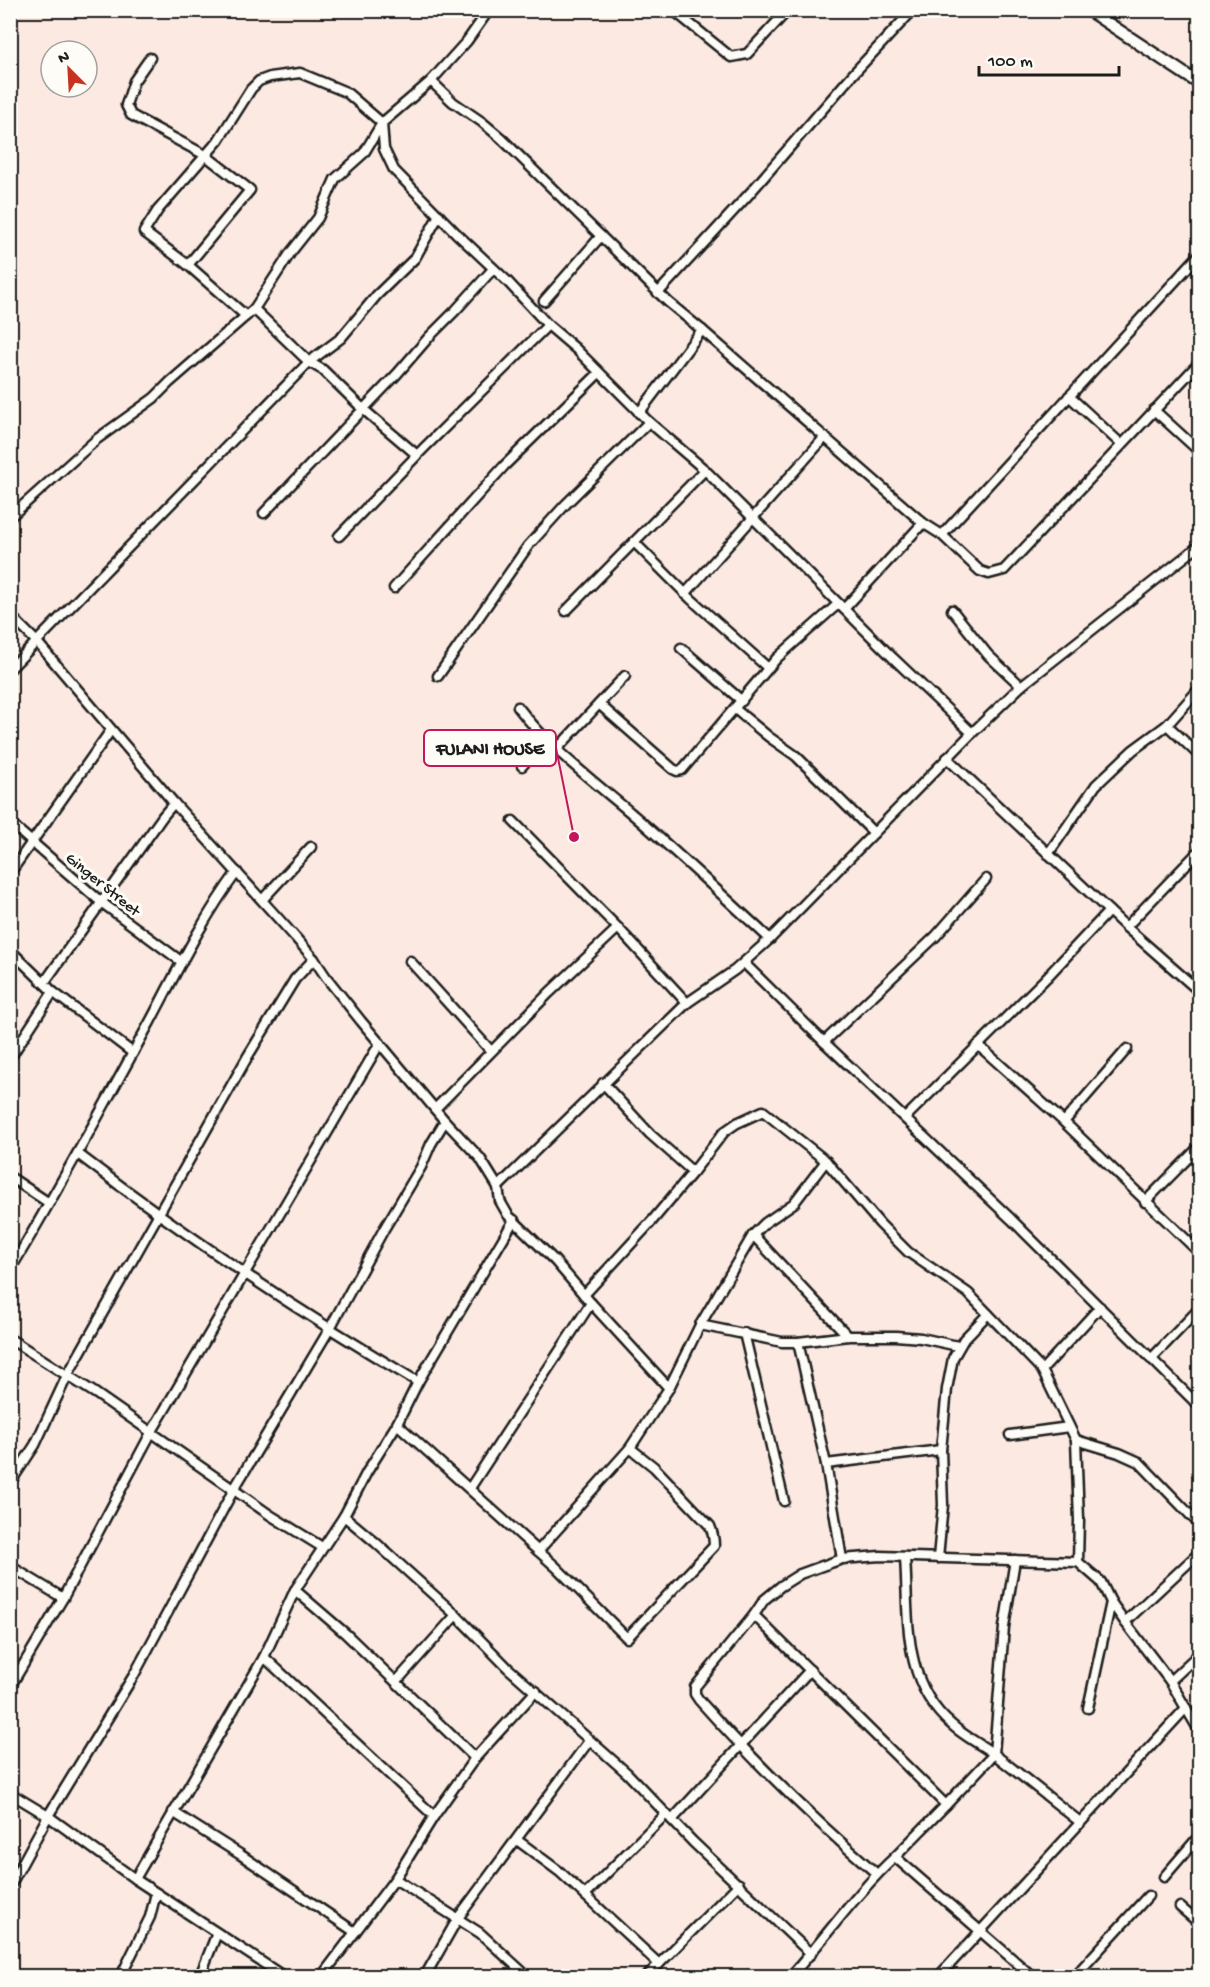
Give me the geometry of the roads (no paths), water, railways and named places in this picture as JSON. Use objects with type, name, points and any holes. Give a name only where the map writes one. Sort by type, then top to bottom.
[{"type":"street","points":[[10,517],[97,440],[154,398],[254,309],[291,252],[318,218],[336,179],[364,153],[382,123],[431,81],[467,41],[489,10]]},
{"type":"street","points":[[673,10],[731,57],[747,54],[789,10]]},
{"type":"street","points":[[658,293],[913,10]]},
{"type":"street","points":[[1088,10],[1200,84]]},
{"type":"street","points":[[150,58],[134,81],[126,105],[131,114],[205,155],[250,190],[188,265]]},
{"type":"street","points":[[246,316],[188,265],[144,232],[158,210],[218,141],[251,89],[259,81],[270,77],[300,73],[346,92],[382,123],[384,149],[394,170],[507,281],[548,325],[576,349],[639,413],[705,470],[841,607],[972,733]]},
{"type":"street","points":[[431,81],[453,102],[501,138],[658,293],[923,523],[942,535],[980,571],[989,574],[1004,570],[1120,444],[1200,362]]},
{"type":"street","points":[[10,669],[309,362],[341,338],[377,295],[415,258],[439,215]]},
{"type":"street","points":[[544,301],[601,236]]},
{"type":"street","points":[[942,535],[1200,254]]},
{"type":"street","points":[[264,513],[397,374],[429,337],[456,312],[493,269]]},
{"type":"street","points":[[254,309],[309,362],[323,370],[363,409],[417,455]]},
{"type":"street","points":[[339,536],[548,325]]},
{"type":"street","points":[[639,413],[702,330]]},
{"type":"street","points":[[394,588],[505,465],[599,373]]},
{"type":"street","points":[[1069,396],[1120,444]]},
{"type":"street","points":[[1154,410],[1200,452]]},
{"type":"street","points":[[438,676],[528,546],[566,504],[649,422]]},
{"type":"street","points":[[685,594],[825,437]]},
{"type":"street","points":[[566,611],[705,470]]},
{"type":"street","points":[[599,704],[673,769],[682,770],[768,668],[841,607],[923,523]]},
{"type":"street","points":[[634,542],[685,594],[768,668]]},
{"type":"street","points":[[498,1187],[687,1003],[744,963],[770,939],[947,758],[1021,687],[1200,545]]},
{"type":"street","points":[[952,610],[988,655],[1021,687]]},
{"type":"street","points":[[10,615],[37,642],[174,803],[263,899],[445,1121],[480,1158],[498,1187],[504,1209],[555,1261],[669,1388]]},
{"type":"street","points":[[681,648],[742,700]]},
{"type":"street","points":[[557,749],[625,676]]},
{"type":"street","points":[[1048,854],[1096,785],[1133,750],[1167,725],[1200,688]]},
{"type":"street","points":[[518,707],[534,727],[581,772],[686,861],[770,939]]},
{"type":"street","points":[[735,709],[796,756],[874,833]]},
{"type":"street","points":[[1167,725],[1200,756]]},
{"type":"street","points":[[10,873],[111,730]]},
{"type":"street","points":[[522,766],[546,739]]},
{"type":"street","points":[[947,758],[1126,927],[1200,992]]},
{"type":"street","points":[[44,983],[174,803]]},
{"type":"street","points":[[513,821],[618,928],[687,1003]]},
{"type":"street","name":"Ginger Street","points":[[10,823],[101,902],[182,962]]},
{"type":"street","points":[[263,899],[311,847]]},
{"type":"street","points":[[1126,927],[1200,850]]},
{"type":"street","points":[[10,1270],[78,1154],[182,962],[237,872]]},
{"type":"street","points":[[824,1042],[936,936],[986,879]]},
{"type":"street","points":[[905,1118],[1046,978],[1109,911]]},
{"type":"street","points":[[435,1108],[618,928]]},
{"type":"street","points":[[10,950],[53,992],[133,1053]]},
{"type":"street","points":[[10,1483],[34,1445],[68,1376],[277,1006],[295,979],[314,959]]},
{"type":"street","points":[[410,961],[491,1051]]},
{"type":"street","points":[[744,963],[1011,1219],[1200,1407]]},
{"type":"street","points":[[10,1058],[53,992]]},
{"type":"street","points":[[10,1687],[63,1598],[151,1432],[380,1043]]},
{"type":"street","points":[[978,1045],[1064,1122],[1200,1253]]},
{"type":"street","points":[[1064,1122],[1127,1049]]},
{"type":"street","points":[[603,1083],[650,1134],[693,1172]]},
{"type":"street","points":[[584,1295],[729,1128],[763,1111],[826,1161],[880,1224],[908,1252],[968,1293],[1042,1370],[1076,1440],[1078,1562]]},
{"type":"street","points":[[10,1886],[48,1816],[134,1675],[234,1489],[329,1330],[445,1121]]},
{"type":"street","points":[[1145,1202],[1200,1146]]},
{"type":"street","points":[[78,1154],[129,1194],[244,1273],[329,1330],[418,1382]]},
{"type":"street","points":[[538,1551],[630,1448],[669,1388],[700,1325],[753,1235],[765,1223],[794,1203],[826,1161]]},
{"type":"street","points":[[10,1177],[50,1203]]},
{"type":"street","points":[[135,1879],[264,1657],[295,1590],[344,1516],[367,1472],[398,1424],[418,1382],[514,1220]]},
{"type":"street","points":[[753,1235],[848,1336]]},
{"type":"street","points":[[470,1488],[591,1303]]},
{"type":"street","points":[[1042,1370],[1101,1307]]},
{"type":"street","points":[[1151,1359],[1200,1308]]},
{"type":"street","points":[[938,1558],[943,1506],[941,1450],[947,1389],[953,1358],[958,1346],[988,1314]]},
{"type":"street","points":[[700,1325],[764,1339],[798,1342],[848,1336],[913,1338],[958,1346]]},
{"type":"street","points":[[744,1333],[784,1501]]},
{"type":"street","points":[[10,1338],[322,1547]]},
{"type":"street","points":[[798,1342],[826,1464],[842,1559]]},
{"type":"street","points":[[398,1424],[538,1551],[627,1638],[714,1546],[714,1534],[710,1526],[654,1467],[630,1448]]},
{"type":"street","points":[[1010,1435],[1069,1427]]},
{"type":"street","points":[[1076,1440],[1119,1453],[1139,1462],[1200,1525]]},
{"type":"street","points":[[826,1464],[941,1450]]},
{"type":"street","points":[[344,1516],[456,1615],[485,1646],[627,1773],[669,1817],[811,1954]]},
{"type":"street","points":[[1125,1622],[1200,1552]]},
{"type":"street","points":[[877,1874],[821,1826],[740,1746],[695,1694],[695,1687],[754,1616],[764,1600],[800,1574],[842,1559],[880,1556],[1078,1562],[1101,1582],[1111,1602],[1170,1681],[1200,1732]]},
{"type":"street","points":[[905,1557],[911,1653],[915,1672],[922,1688],[951,1724],[994,1754],[1080,1822]]},
{"type":"street","points":[[791,1977],[846,1907],[994,1754],[1005,1627],[1015,1560]]},
{"type":"street","points":[[10,1566],[63,1598]]},
{"type":"street","points":[[295,1590],[346,1634],[475,1758]]},
{"type":"street","points":[[1088,1708],[1111,1602]]},
{"type":"street","points":[[396,1682],[456,1615]]},
{"type":"street","points":[[754,1616],[946,1805]]},
{"type":"street","points":[[1170,1681],[1200,1653]]},
{"type":"street","points":[[264,1657],[434,1816]]},
{"type":"street","points":[[585,1895],[669,1817],[740,1746],[810,1670]]},
{"type":"street","points":[[322,1977],[396,1879],[434,1816],[475,1758],[536,1691]]},
{"type":"street","points":[[939,1977],[1186,1708]]},
{"type":"street","points":[[425,1977],[458,1918],[590,1741]]},
{"type":"street","points":[[10,1793],[48,1816],[135,1879],[283,1977]]},
{"type":"street","points":[[173,1812],[355,1932]]},
{"type":"street","points":[[1164,1876],[1200,1835]]},
{"type":"street","points":[[517,1840],[560,1872],[659,1964]]},
{"type":"street","points":[[895,1857],[1032,1977]]},
{"type":"street","points":[[396,1879],[480,1933],[527,1977]]},
{"type":"street","points":[[647,1977],[739,1884]]},
{"type":"street","points":[[121,1977],[150,1917],[156,1893]]},
{"type":"street","points":[[1075,1977],[1148,1896]]},
{"type":"street","points":[[1180,1907],[1200,1924]]},
{"type":"street","points":[[200,1977],[217,1933]]},
{"type":"place","name":"FULANI HOUSE","points":[[574,837]]}]
